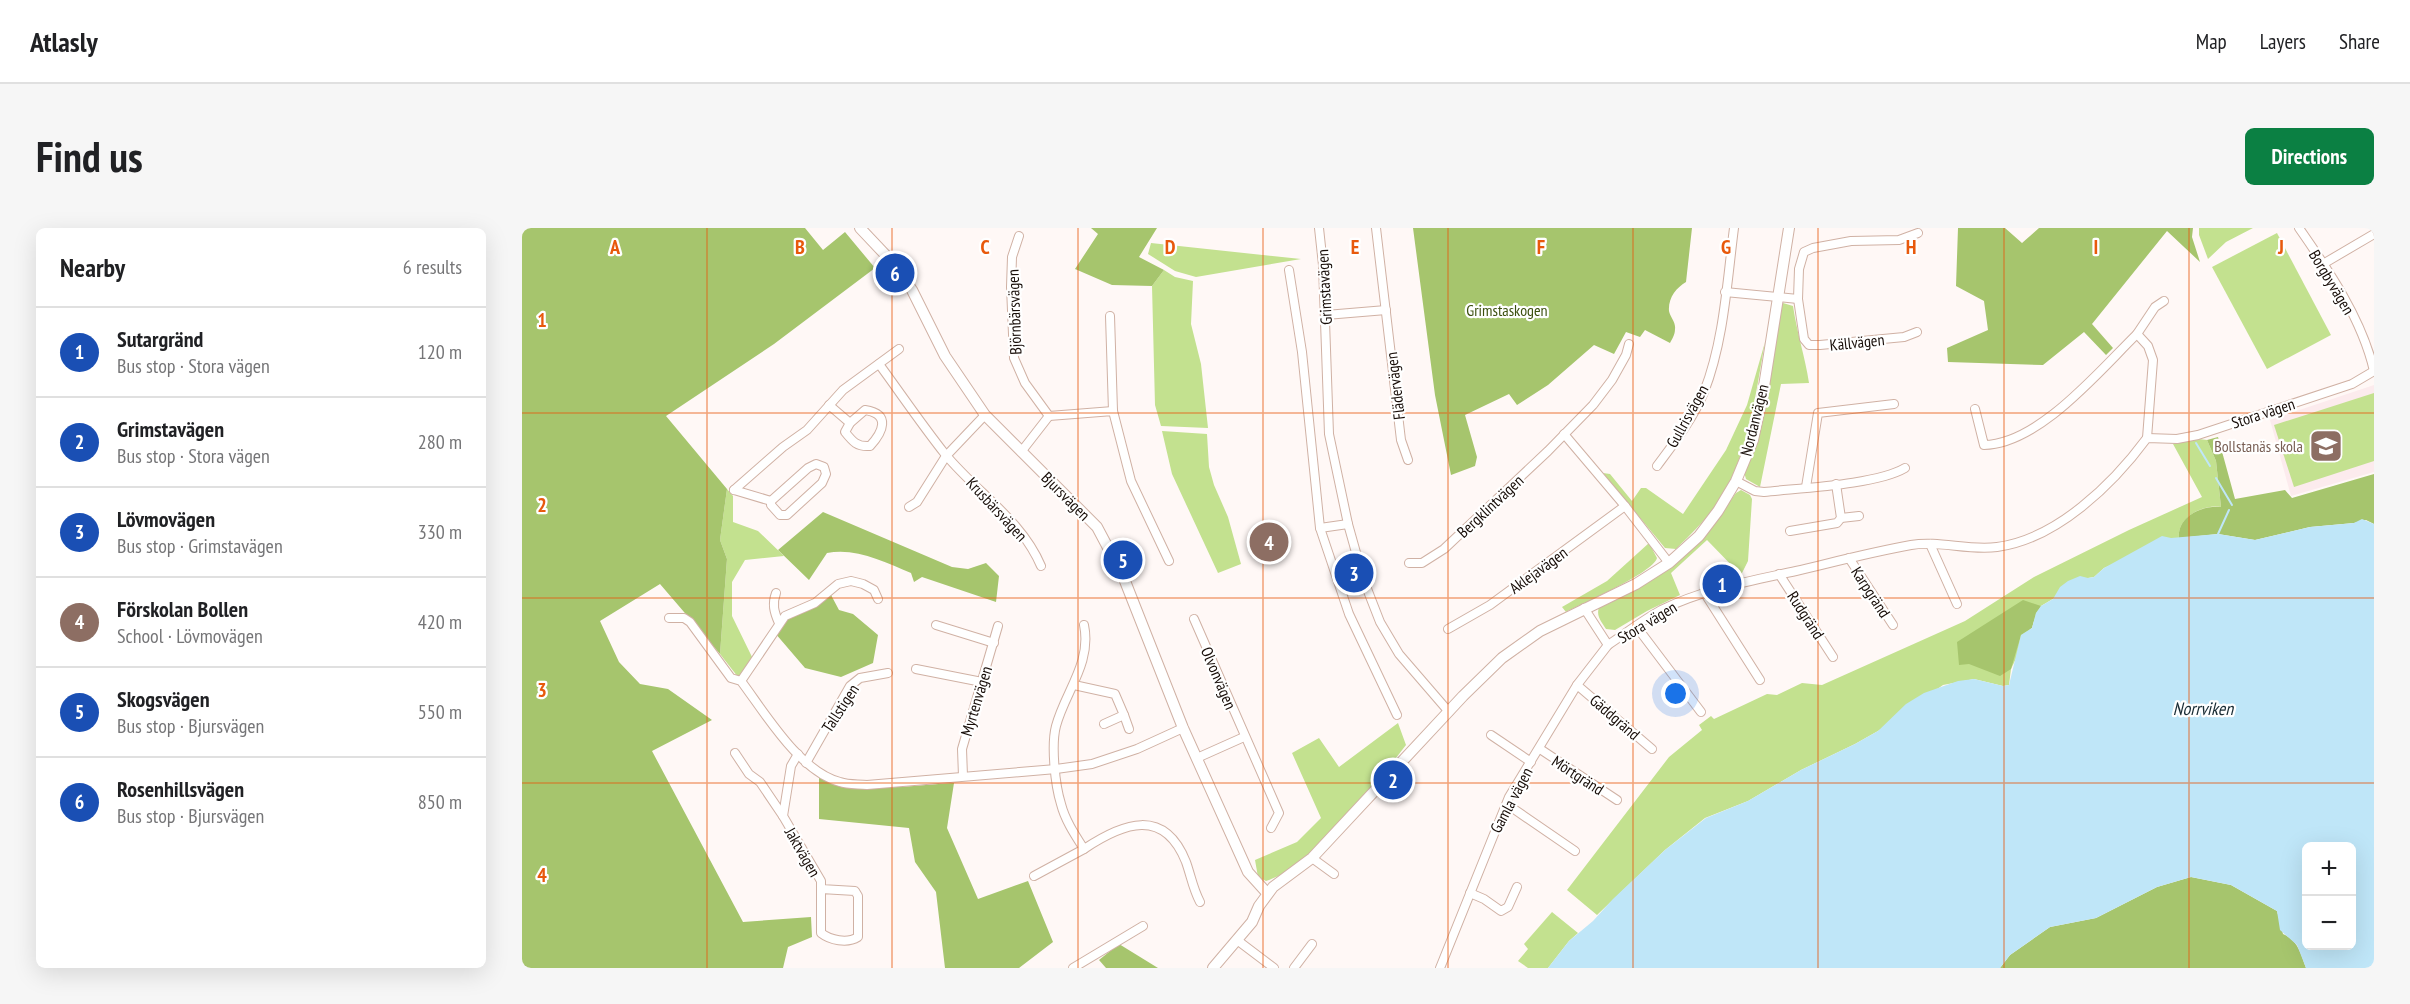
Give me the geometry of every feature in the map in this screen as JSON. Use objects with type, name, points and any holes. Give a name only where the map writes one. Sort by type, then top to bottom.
[{"type":"street","name":"Bjursvägen","points":[[860,228],[907,281],[945,356],[986,415],[1075,503],[1096,527],[1123,576],[1183,728],[1248,872],[1268,893]]},
{"type":"street","name":"Grimstavägen","points":[[1319,228],[1322,241],[1326,315],[1329,434],[1348,524],[1364,581],[1380,622],[1398,654],[1449,712]]},
{"type":"street","name":"Flädervägen","points":[[1376,228],[1401,440],[1408,460]]},
{"type":"street","name":"Gullrisvägen","points":[[1656,466],[1681,433],[1703,394],[1716,356],[1734,228]]},
{"type":"street","name":"Nordanvägen","points":[[1584,608],[1636,584],[1669,563],[1699,536],[1718,512],[1736,481],[1753,440],[1760,409],[1789,228]]},
{"type":"street","name":"Borgbyvägen","points":[[2299,228],[2323,264],[2366,342],[2374,371]]},
{"type":"street","name":"Källvägen","points":[[1917,332],[1904,337],[1809,345],[1804,339],[1798,299],[1799,269],[1804,252],[1813,248],[1851,241],[1899,240],[1918,233]]},
{"type":"street","points":[[2323,264],[2374,234]]},
{"type":"street","name":"Björnbärsvägen","points":[[1019,236],[1012,257],[1014,358],[1025,383],[1049,416]]},
{"type":"street","points":[[1289,270],[1302,352],[1320,528],[1349,614],[1397,715]]},
{"type":"street","points":[[1725,292],[1798,299]]},
{"type":"street","points":[[1976,409],[1984,446],[1998,445],[2018,437],[2045,421],[2137,334],[2155,308],[2164,301]]},
{"type":"street","points":[[1326,315],[1386,310]]},
{"type":"street","points":[[1110,316],[1113,411],[1131,481],[1169,561]]},
{"type":"street","points":[[2137,334],[2148,346],[2153,360],[2147,438]]},
{"type":"street","name":"Bergklintvägen","points":[[1409,563],[1422,563],[1444,549],[1564,434],[1593,405],[1612,380],[1626,355],[1629,344]]},
{"type":"street","points":[[771,501],[734,490],[783,447],[807,430],[843,390],[899,350]]},
{"type":"street","name":"Krusbärsvägen","points":[[879,364],[946,456],[1012,520],[1034,550],[1041,566]]},
{"type":"street","name":"Stora vägen","points":[[1584,608],[1608,645],[1660,611],[1704,592],[1914,545],[1998,547],[2044,532],[2072,513],[2125,468],[2147,438],[2177,439],[2198,435],[2352,384],[2374,371]]},
{"type":"street","points":[[1806,487],[1818,413],[1894,404]]},
{"type":"street","points":[[829,405],[850,423]]},
{"type":"street","points":[[865,410],[873,411],[883,425],[880,435],[870,446],[861,447],[854,444],[845,432],[850,423],[865,410]]},
{"type":"street","points":[[1021,452],[1049,416],[1113,411]]},
{"type":"street","points":[[909,507],[917,502],[946,456],[986,415]]},
{"type":"street","points":[[1564,434],[1625,506],[1669,563]]},
{"type":"street","points":[[816,464],[824,467],[826,474],[822,483],[788,515],[780,515],[771,505],[771,501],[808,468],[816,464]]},
{"type":"street","points":[[1736,481],[1764,492],[1836,484],[1895,474],[1905,468]]},
{"type":"street","points":[[1836,484],[1841,518]]},
{"type":"street","name":"Aklejavägen","points":[[1448,628],[1490,605],[1625,506]]},
{"type":"street","points":[[1790,531],[1837,523],[1841,518],[1859,516]]},
{"type":"street","points":[[1320,528],[1348,524]]},
{"type":"street","points":[[1930,544],[1957,604]]},
{"type":"street","name":"Karpgränd","points":[[1849,558],[1893,626]]},
{"type":"street","name":"Rudgränd","points":[[1779,574],[1833,657]]},
{"type":"street","points":[[741,681],[785,616],[815,603],[838,584],[851,581],[863,584],[874,590],[878,599]]},
{"type":"street","points":[[1704,592],[1760,680]]},
{"type":"street","points":[[776,593],[773,600],[774,611],[779,622]]},
{"type":"street","points":[[1213,968],[1252,922],[1268,893],[1312,858],[1482,677],[1511,651],[1540,631],[1584,608]]},
{"type":"street","points":[[669,618],[684,618],[690,622],[731,678],[741,681],[806,763],[823,776],[840,783],[867,785],[1092,764],[1137,749],[1183,728]]},
{"type":"street","name":"Olvonvägen","points":[[1194,619],[1279,813],[1270,828]]},
{"type":"street","points":[[936,625],[994,643]]},
{"type":"street","name":"Myrtenvägen","points":[[963,776],[962,750],[998,626]]},
{"type":"street","points":[[1084,626],[1087,639],[1074,685],[1056,726],[1054,744],[1061,804],[1073,832],[1084,849]]},
{"type":"street","points":[[1636,626],[1701,712]]},
{"type":"street","name":"Gamla vägen","points":[[1440,968],[1490,841],[1508,805],[1509,797],[1577,685],[1608,645]]},
{"type":"street","points":[[916,669],[982,682]]},
{"type":"street","name":"Tallstigen","points":[[806,763],[850,686],[860,678],[888,673]]},
{"type":"street","points":[[1074,685],[1115,694],[1130,729]]},
{"type":"street","name":"Gäddgränd","points":[[1577,685],[1652,749]]},
{"type":"street","points":[[1104,724],[1124,715]]},
{"type":"street","points":[[1491,735],[1531,762]]},
{"type":"street","points":[[1197,758],[1244,737]]},
{"type":"street","name":"Mörtgränd","points":[[1540,749],[1617,800]]},
{"type":"street","name":"Jaktvägen","points":[[735,753],[749,774],[760,782],[783,816],[821,882],[821,889],[821,933],[830,940],[853,940],[858,936],[858,896],[855,891],[821,889]]},
{"type":"street","name":"Jaktvägen","points":[[783,816],[791,766],[798,754]]},
{"type":"street","points":[[1508,805],[1575,851]]},
{"type":"street","points":[[1034,876],[1084,849],[1109,832],[1133,825],[1154,826],[1169,834],[1186,861],[1194,891],[1200,902]]},
{"type":"street","points":[[1312,858],[1334,874]]},
{"type":"street","points":[[1470,893],[1484,899],[1501,911],[1508,907],[1517,887]]},
{"type":"street","points":[[1073,968],[1143,926]]},
{"type":"street","points":[[1237,940],[1274,968]]},
{"type":"street","points":[[1294,968],[1312,944]]},
{"type":"shaded area","name":"Bollstanäs skola","points":[[2374,385],[2374,472],[2291,496],[2270,420]]},
{"type":"green space","points":[[522,228],[805,228],[823,250],[845,232],[875,268],[774,344],[666,416],[727,489],[720,540],[727,559],[720,654],[660,584],[600,621],[619,662],[640,684],[668,689],[712,720],[652,751],[743,922],[811,917],[812,937],[788,947],[783,968],[522,968]]},
{"type":"green space","points":[[1091,228],[1157,228],[1139,257],[1164,270],[1152,286],[1112,285],[1075,269],[1098,234]]},
{"type":"green space","name":"Grimstaskogen","points":[[1413,228],[1692,228],[1686,282],[1673,294],[1669,306],[1675,326],[1673,337],[1670,343],[1645,330],[1640,337],[1626,332],[1614,354],[1594,345],[1548,385],[1517,405],[1509,394],[1465,415],[1477,457],[1475,466],[1451,475],[1435,395]]},
{"type":"green space","points":[[1958,228],[2005,228],[2022,243],[2039,228],[2193,228],[2192,237],[2200,262],[2167,231],[2092,324],[2113,348],[2106,355],[2084,332],[2043,365],[1948,362],[1947,348],[1988,330],[1984,301],[1956,286]]},
{"type":"green space","points":[[2199,228],[2253,228],[2226,242],[2208,259],[2199,235]]},
{"type":"green space","points":[[2277,233],[2331,335],[2267,369],[2212,267]]},
{"type":"green space","points":[[1151,243],[1301,259],[1196,277],[1175,271],[1148,254]]},
{"type":"green space","points":[[1164,270],[1175,277],[1193,281],[1191,324],[1201,364],[1208,428],[1161,426],[1155,405],[1152,286]]},
{"type":"green space","points":[[1783,303],[1793,306],[1809,383],[1781,384],[1760,487],[1746,479],[1744,472],[1780,305]]},
{"type":"green space","points":[[1765,342],[1750,424],[1729,483],[1714,508],[1693,532],[1676,549],[1665,548],[1603,473],[1610,474],[1632,501],[1641,488],[1646,488],[1683,514],[1726,450],[1747,405]]},
{"type":"green space","name":"Bollstanäs skola","points":[[2374,393],[2374,461],[2294,487],[2274,425]]},
{"type":"green space","points":[[1162,431],[1207,434],[1209,467],[1228,517],[1241,564],[1218,573],[1172,474]]},
{"type":"green space","points":[[2218,437],[2235,499],[2285,490],[2292,498],[2374,474],[2374,524],[2366,520],[2310,527],[2255,540],[2218,534],[2179,538],[2182,524],[2192,514],[2207,508],[2221,507],[2216,461],[2207,440]]},
{"type":"green space","points":[[2199,439],[2207,440],[2216,461],[2221,507],[2199,510],[2182,524],[2179,538],[2171,538],[2104,568],[2094,577],[2088,578],[2041,606],[2011,669],[2009,685],[2003,686],[1974,679],[1943,685],[1878,731],[1855,744],[1801,770],[1748,801],[1705,818],[1665,850],[1597,915],[1567,890],[1669,757],[1702,730],[1699,725],[1711,716],[1714,719],[1767,694],[1777,695],[1802,683],[1822,685],[1965,621],[2034,577],[2202,497],[2173,444]]},
{"type":"green space","points":[[727,489],[733,496],[733,522],[758,531],[784,556],[745,560],[732,582],[732,616],[753,659],[738,677],[720,654],[727,559],[720,540]]},
{"type":"green space","points":[[1741,490],[1750,495],[1752,499],[1748,561],[1741,575],[1707,540],[1671,573],[1680,595],[1615,630],[1606,629],[1599,616],[1599,607],[1649,582],[1675,564]]},
{"type":"green space","points":[[823,512],[952,567],[968,569],[986,563],[999,576],[996,602],[922,577],[914,582],[911,573],[870,557],[848,552],[827,553],[809,580],[778,550]]},
{"type":"green space","points":[[1649,543],[1657,558],[1643,572],[1566,612],[1562,607],[1607,581]]},
{"type":"green space","points":[[831,595],[839,610],[853,614],[878,635],[873,663],[841,677],[805,668],[775,633],[789,617]]},
{"type":"green space","points":[[2023,600],[2041,606],[2036,613],[2032,628],[2021,635],[2011,669],[2000,676],[1969,664],[1959,665],[1957,642]]},
{"type":"green space","points":[[1398,723],[1406,745],[1343,823],[1325,842],[1286,872],[1266,881],[1258,877],[1255,860],[1297,842],[1321,818],[1292,753],[1319,738],[1339,767]]},
{"type":"green space","points":[[819,777],[851,786],[885,788],[954,783],[947,828],[978,899],[1028,881],[1053,942],[1019,968],[945,968],[936,892],[915,862],[909,828],[819,819]]},
{"type":"green space","points":[[2191,877],[2231,885],[2277,911],[2283,934],[2296,944],[2306,968],[2000,968],[2010,955],[2050,927],[2096,918],[2157,887]]},
{"type":"green space","points":[[1552,912],[1578,933],[1548,968],[1528,968],[1518,961],[1528,949],[1524,944]]},
{"type":"green space","points":[[1119,944],[1158,968],[1106,968],[1099,960]]},
{"type":"water","name":"Norrviken","points":[[2362,519],[2374,524],[2374,968],[2306,968],[2297,945],[2280,930],[2277,911],[2231,885],[2191,877],[2157,887],[2096,918],[2050,927],[2010,955],[2000,968],[1548,968],[1569,941],[1593,921],[1613,899],[1665,850],[1706,818],[1748,801],[1801,770],[1878,731],[1906,704],[1924,693],[1958,681],[1974,679],[2003,686],[2009,685],[2021,635],[2032,628],[2036,613],[2041,606],[2053,599],[2060,587],[2068,581],[2080,576],[2094,577],[2104,568],[2162,536],[2171,538],[2218,534],[2255,540],[2310,527],[2354,523]]},
{"type":"waterway","points":[[2196,443],[2210,466]]},
{"type":"waterway","points":[[2216,478],[2232,505]]},
{"type":"waterway","points":[[2218,534],[2229,510]]},
{"type":"place","name":"Rosenhillsvägen","points":[[895,273]]},
{"type":"place","name":"Bollstanäs skola","points":[[2326,446]]},
{"type":"place","name":"Förskolan Bollen","points":[[1269,542]]},
{"type":"place","name":"Skogsvägen","points":[[1123,560]]},
{"type":"place","name":"Lövmovägen","points":[[1354,573]]},
{"type":"place","name":"Sutargränd","points":[[1722,584]]},
{"type":"place","name":"Grimstavägen","points":[[1393,780]]}]
